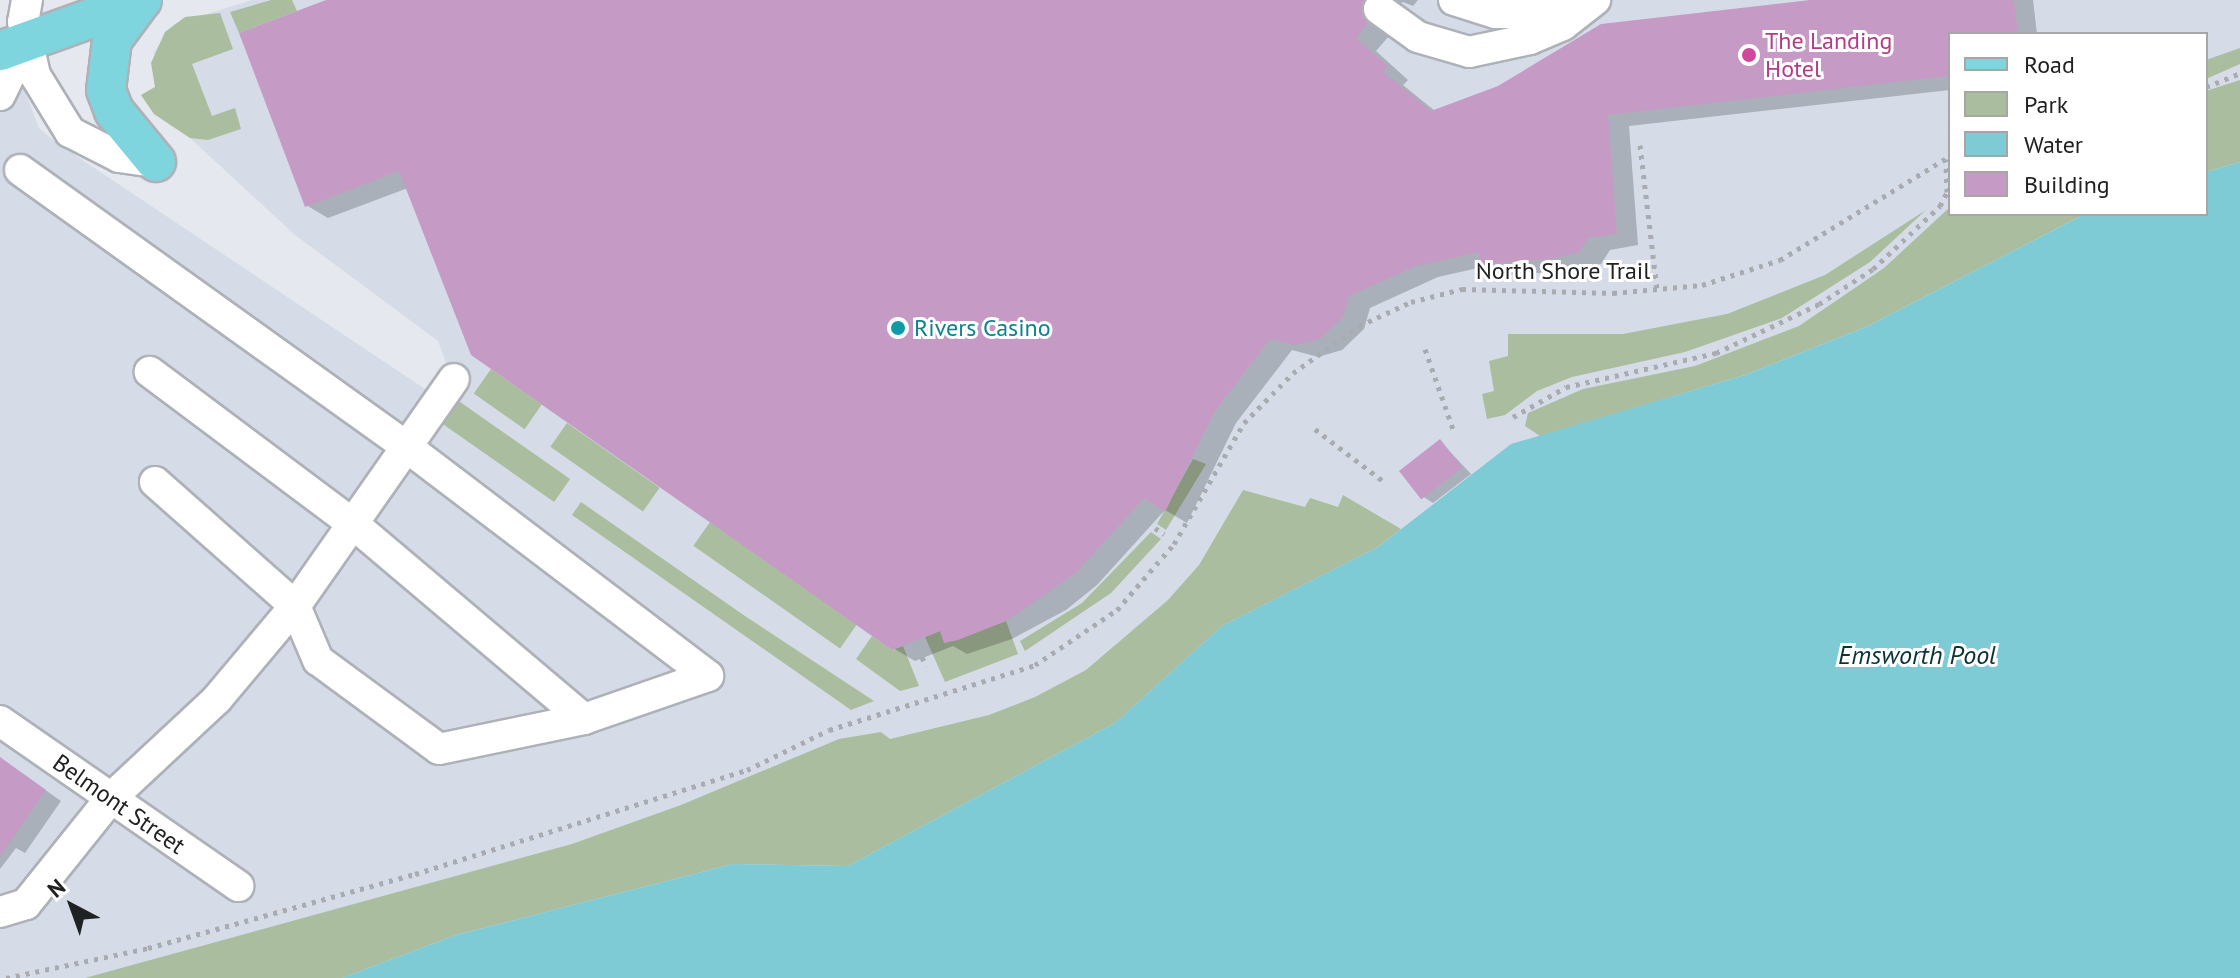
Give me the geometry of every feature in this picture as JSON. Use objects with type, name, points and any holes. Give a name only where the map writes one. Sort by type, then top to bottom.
[{"type":"main road","points":[[14,45],[142,0]]},
{"type":"main road","points":[[142,0],[112,40],[106,90],[114,111],[156,162]]},
{"type":"street","points":[[0,95],[27,0]]},
{"type":"street","points":[[1454,0],[1495,13],[1527,13],[1559,0]]},
{"type":"street","points":[[1379,9],[1418,37],[1469,52],[1530,39],[1563,25],[1595,0]]},
{"type":"street","points":[[14,45],[70,132],[119,157],[156,162]]},
{"type":"street","points":[[20,170],[408,448],[708,676],[584,719],[439,749],[318,660],[295,606],[155,482]]},
{"type":"street","points":[[150,372],[353,524],[584,719]]},
{"type":"street","points":[[0,912],[26,904],[111,798],[217,699],[295,606],[454,379]]},
{"type":"street","name":"Belmont Street","points":[[0,721],[238,886]]},
{"type":"path","points":[[2208,86],[2240,73]]},
{"type":"path","points":[[1640,145],[1657,290]]},
{"type":"path","points":[[1513,417],[1566,387],[1716,353],[1819,304],[1873,269],[1940,206],[1947,192],[1948,157]]},
{"type":"path","name":"North Shore Trail","points":[[6,978],[148,948],[415,874],[747,770],[829,730],[1035,665],[1117,610],[1174,544],[1244,423],[1293,373],[1359,326],[1411,302],[1462,289],[1657,290],[1702,285],[1780,260],[1948,157]]},
{"type":"path","points":[[1425,349],[1453,429]]},
{"type":"path","points":[[1315,429],[1383,481]]},
{"type":"path","points":[[1155,528],[1164,534]]},
{"type":"path","points":[[922,657],[926,666]]},
{"type":"shaded area","points":[[252,0],[2240,0],[2240,162],[2208,171],[2208,32],[1948,32],[1948,216],[2080,216],[1651,404],[1511,444],[1378,547],[1115,723],[848,866],[733,864],[456,935],[342,978],[0,978],[0,51],[20,78],[39,128],[54,141],[434,395],[462,406],[438,341],[295,235],[190,138],[154,114],[141,95],[155,87],[154,52],[174,24]]},
{"type":"green space","points":[[271,0],[292,0],[297,11],[239,33],[230,12]]},
{"type":"green space","points":[[220,13],[233,49],[192,64],[212,116],[235,108],[241,129],[208,140],[190,138],[154,114],[141,95],[155,87],[151,63],[165,32],[185,17]]},
{"type":"green space","points":[[2240,48],[2240,64],[2208,78],[2208,59]]},
{"type":"green space","points":[[2240,80],[2240,162],[2208,171],[2208,90]]},
{"type":"green space","points":[[1948,209],[1948,216],[2081,216],[1868,326],[1745,375],[1540,436],[1525,426],[1528,413],[1583,389],[1695,366],[1799,326],[1884,268]]},
{"type":"green space","points":[[1926,210],[1870,262],[1782,318],[1685,352],[1572,377],[1537,391],[1505,415],[1487,419],[1482,394],[1494,391],[1489,361],[1508,356],[1508,334],[1623,334],[1727,314],[1825,275]]},
{"type":"green space","points":[[491,369],[542,405],[525,429],[474,394]]},
{"type":"green space","points":[[453,397],[570,479],[554,502],[437,420]]},
{"type":"green space","points":[[567,423],[660,488],[643,512],[550,447]]},
{"type":"green space","points":[[1193,459],[1206,464],[1166,530],[1157,524]]},
{"type":"green space","points":[[1243,490],[1305,507],[1310,498],[1338,507],[1343,495],[1401,529],[1378,547],[1222,626],[1115,723],[848,866],[733,864],[456,935],[342,978],[85,978],[572,844],[681,805],[839,739],[881,732],[890,739],[989,715],[1035,697],[1086,670],[1168,600],[1199,565]]},
{"type":"green space","points":[[581,502],[874,701],[851,710],[572,515]]},
{"type":"green space","points":[[710,522],[857,625],[840,648],[693,546]]},
{"type":"green space","points":[[1151,532],[1161,539],[1111,593],[1025,651],[1020,641],[1082,603]]},
{"type":"green space","points":[[1006,621],[1018,654],[945,682],[925,637],[945,629],[945,643]]},
{"type":"green space","points":[[872,636],[892,650],[903,646],[919,686],[900,691],[856,659]]},
{"type":"water","name":"Emsworth Pool","points":[[2240,162],[2240,978],[342,978],[456,935],[733,864],[848,866],[1115,723],[1222,626],[1378,547],[1511,444],[1745,375],[1868,326],[2081,216],[2208,216],[2208,171]]},
{"type":"building","name":"Rivers Casino","points":[[326,0],[1364,0],[1362,16],[1368,23],[1356,38],[1388,66],[1383,72],[1431,111],[1498,86],[1601,24],[1810,0],[2014,0],[2018,32],[1948,32],[1948,76],[1608,115],[1617,234],[1588,238],[1579,252],[1550,259],[1480,265],[1480,252],[1416,266],[1349,296],[1343,317],[1320,339],[1295,345],[1270,339],[1215,411],[1165,512],[1144,498],[1076,573],[1006,621],[944,643],[940,631],[892,650],[471,355],[399,171],[305,207],[239,33]]},
{"type":"building","points":[[1440,439],[1462,467],[1421,499],[1399,471]]},
{"type":"building","points":[[0,757],[46,790],[0,856]]},
{"type":"place","name":"The Landing Hotel","points":[[1749,55]]},
{"type":"place","name":"Rivers Casino","points":[[898,328]]}]
